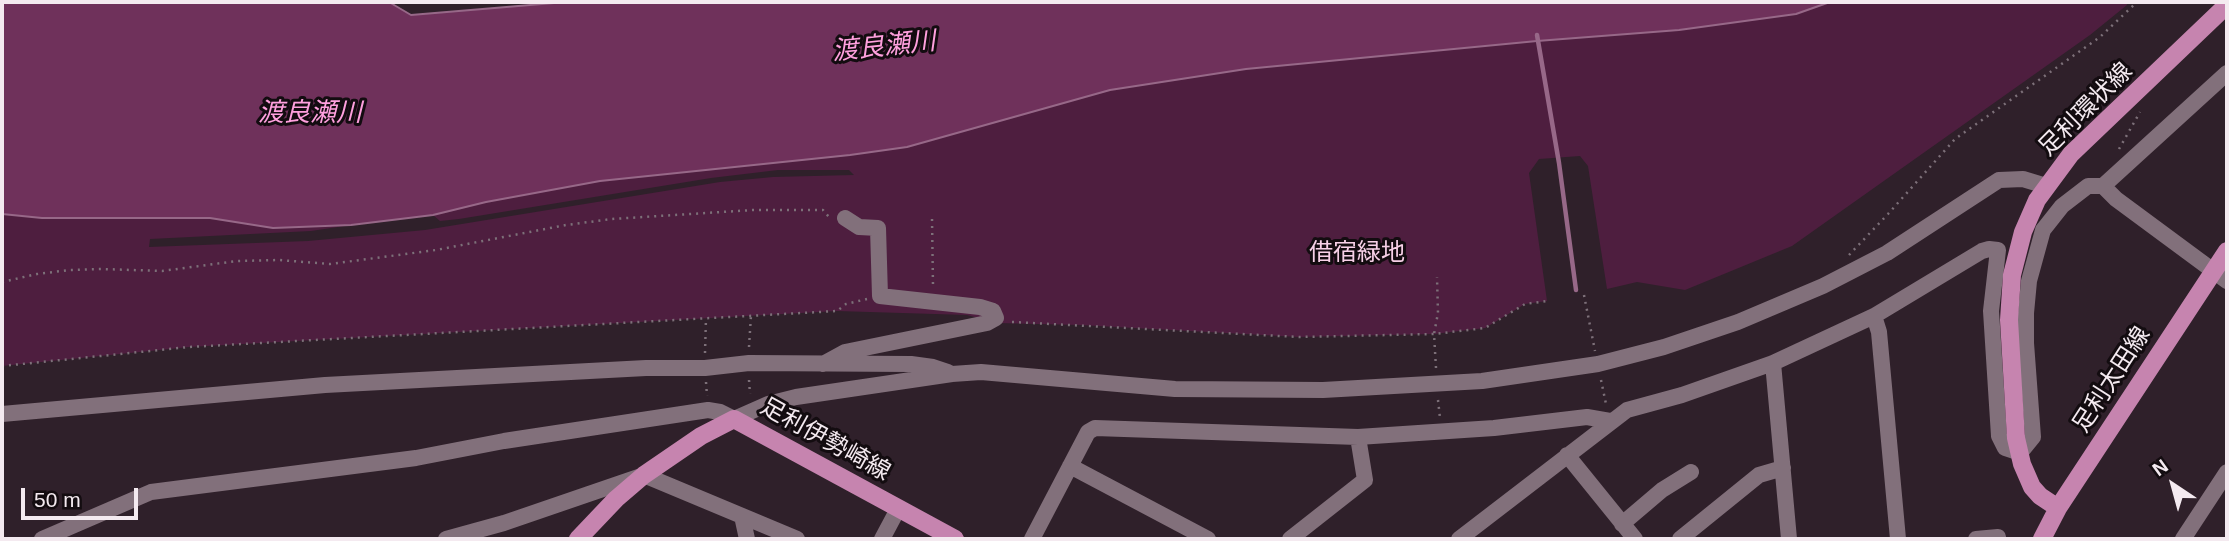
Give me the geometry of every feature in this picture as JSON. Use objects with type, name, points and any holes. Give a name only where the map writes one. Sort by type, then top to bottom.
[{"type":"main road","name":"足利環状線","points":[[2058,508],[2040,496],[2026,476],[2016,438],[2010,354],[2011,285],[2023,232],[2046,186],[2089,135],[2157,74],[2227,5]]},
{"type":"main road","name":"足利太田線","points":[[2042,539],[2058,508],[2220,276],[2227,251]]},
{"type":"main road","name":"足利伊勢崎線","points":[[578,539],[616,499],[644,475],[701,436],[734,419],[955,539]]},
{"type":"street","points":[[2103,186],[2227,74]]},
{"type":"street","points":[[42,539],[151,492],[416,458],[503,441],[708,410],[734,419],[768,404],[796,397],[953,374],[981,372],[1175,388],[1323,390],[1482,381],[1588,366],[1636,355],[1712,331],[1812,291],[1887,253],[1999,180],[2023,179],[2046,186]]},
{"type":"street","points":[[1032,539],[1088,432],[1095,428],[1359,437],[1494,428],[1608,414],[1682,395],[1773,363],[1874,316],[1982,251],[1998,250],[1991,311],[1999,436],[2005,448],[2020,453],[2033,437],[2026,344],[2029,281],[2043,230],[2054,213],[2079,192],[2095,185],[2103,186],[2116,199],[2220,276]]},
{"type":"street","points":[[821,365],[845,352],[987,323],[996,318],[993,311],[980,307],[880,296],[878,228],[859,227],[845,218]]},
{"type":"street","points":[[1874,316],[1879,332],[1898,539]]},
{"type":"street","points":[[2,414],[435,378],[646,368],[705,368],[748,363],[911,364],[933,367],[953,374]]},
{"type":"street","points":[[1773,363],[1789,539]]},
{"type":"street","points":[[1463,538],[1567,454],[1608,414]]},
{"type":"street","points":[[1290,539],[1365,480],[1359,437]]},
{"type":"street","points":[[1567,454],[1635,539]]},
{"type":"street","points":[[1070,466],[1208,539]]},
{"type":"street","points":[[1680,539],[1759,475],[1783,468]]},
{"type":"street","points":[[1622,524],[1662,490],[1691,472]]},
{"type":"street","points":[[2183,539],[2227,472]]},
{"type":"street","points":[[446,539],[504,523],[644,475],[797,539]]},
{"type":"street","points":[[882,539],[898,509]]},
{"type":"street","points":[[742,516],[747,539]]},
{"type":"street","points":[[1976,539],[1998,537]]},
{"type":"path","points":[[1843,260],[1955,139],[2100,37],[2137,2]]},
{"type":"path","points":[[2115,155],[2143,107]]},
{"type":"path","points":[[2,282],[70,270],[162,271],[237,261],[340,263],[423,252],[612,219],[753,210],[823,210],[830,219],[845,218]]},
{"type":"path","points":[[932,219],[933,301]]},
{"type":"path","points":[[1437,277],[1438,313],[1434,334],[1437,375]]},
{"type":"path","points":[[1584,295],[1596,356]]},
{"type":"path","points":[[2,366],[189,347],[837,311],[846,304],[880,296]]},
{"type":"path","points":[[996,318],[1011,322],[1299,337],[1434,334],[1485,328],[1525,303],[1547,301]]},
{"type":"path","points":[[749,357],[751,315]]},
{"type":"path","points":[[705,360],[706,318]]},
{"type":"path","points":[[748,370],[751,397]]},
{"type":"path","points":[[1600,375],[1608,414]]},
{"type":"path","points":[[1438,393],[1440,425]]},
{"type":"green space","name":"借宿緑地","points":[[1830,2],[2126,2],[2127,5],[2090,35],[1792,246],[1685,290],[1637,282],[1607,289],[1588,166],[1580,156],[1539,159],[1529,173],[1547,301],[1525,304],[1485,328],[1434,334],[1299,337],[997,323],[967,315],[837,311],[189,347],[2,366],[2,214],[42,218],[210,218],[273,228],[351,225],[311,231],[150,239],[149,247],[308,241],[425,230],[720,182],[773,177],[854,175],[849,170],[778,170],[711,178],[459,219],[440,221],[433,215],[486,202],[600,181],[907,147],[1110,90],[1246,69],[1679,30],[1796,14]]},
{"type":"water","name":"渡良瀬川","points":[[2,2],[389,2],[411,15],[566,2],[1830,2],[1796,14],[1679,30],[1246,69],[1110,90],[907,147],[600,181],[486,202],[433,215],[351,225],[273,228],[210,218],[42,218],[2,214]]},
{"type":"waterway","points":[[1537,35],[1559,163],[1576,290]]}]
